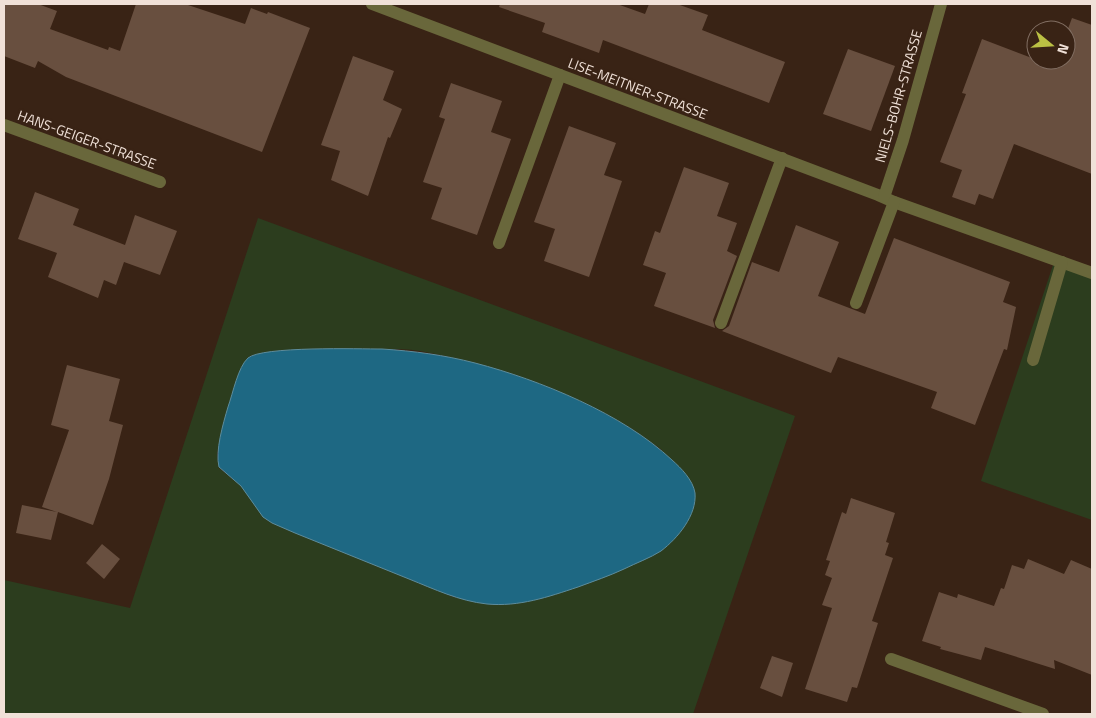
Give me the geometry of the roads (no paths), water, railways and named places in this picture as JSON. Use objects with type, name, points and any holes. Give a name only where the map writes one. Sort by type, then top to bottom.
[{"type":"street","name":"LISE-MEITNER-STRASSE","points":[[372,4],[889,199],[1092,273]]},
{"type":"street","name":"NIELS-BOHR-STRASSE","points":[[889,199],[903,140],[941,4]]},
{"type":"street","points":[[499,243],[560,75]]},
{"type":"street","name":"HANS-GEIGER-STRASSE","points":[[4,125],[160,182]]},
{"type":"street","points":[[722,323],[782,158]]},
{"type":"street","points":[[856,303],[889,199]]},
{"type":"street","points":[[1033,360],[1062,262]]},
{"type":"street","points":[[891,659],[1042,714]]},
{"type":"water","points":[[382,349],[440,356],[500,370],[553,389],[605,414],[652,443],[686,475],[692,483],[695,493],[695,501],[690,518],[674,540],[661,551],[624,569],[544,598],[522,603],[499,605],[467,600],[447,594],[295,533],[263,517],[241,486],[219,467],[218,461],[224,421],[244,362],[257,354],[291,350]]}]
